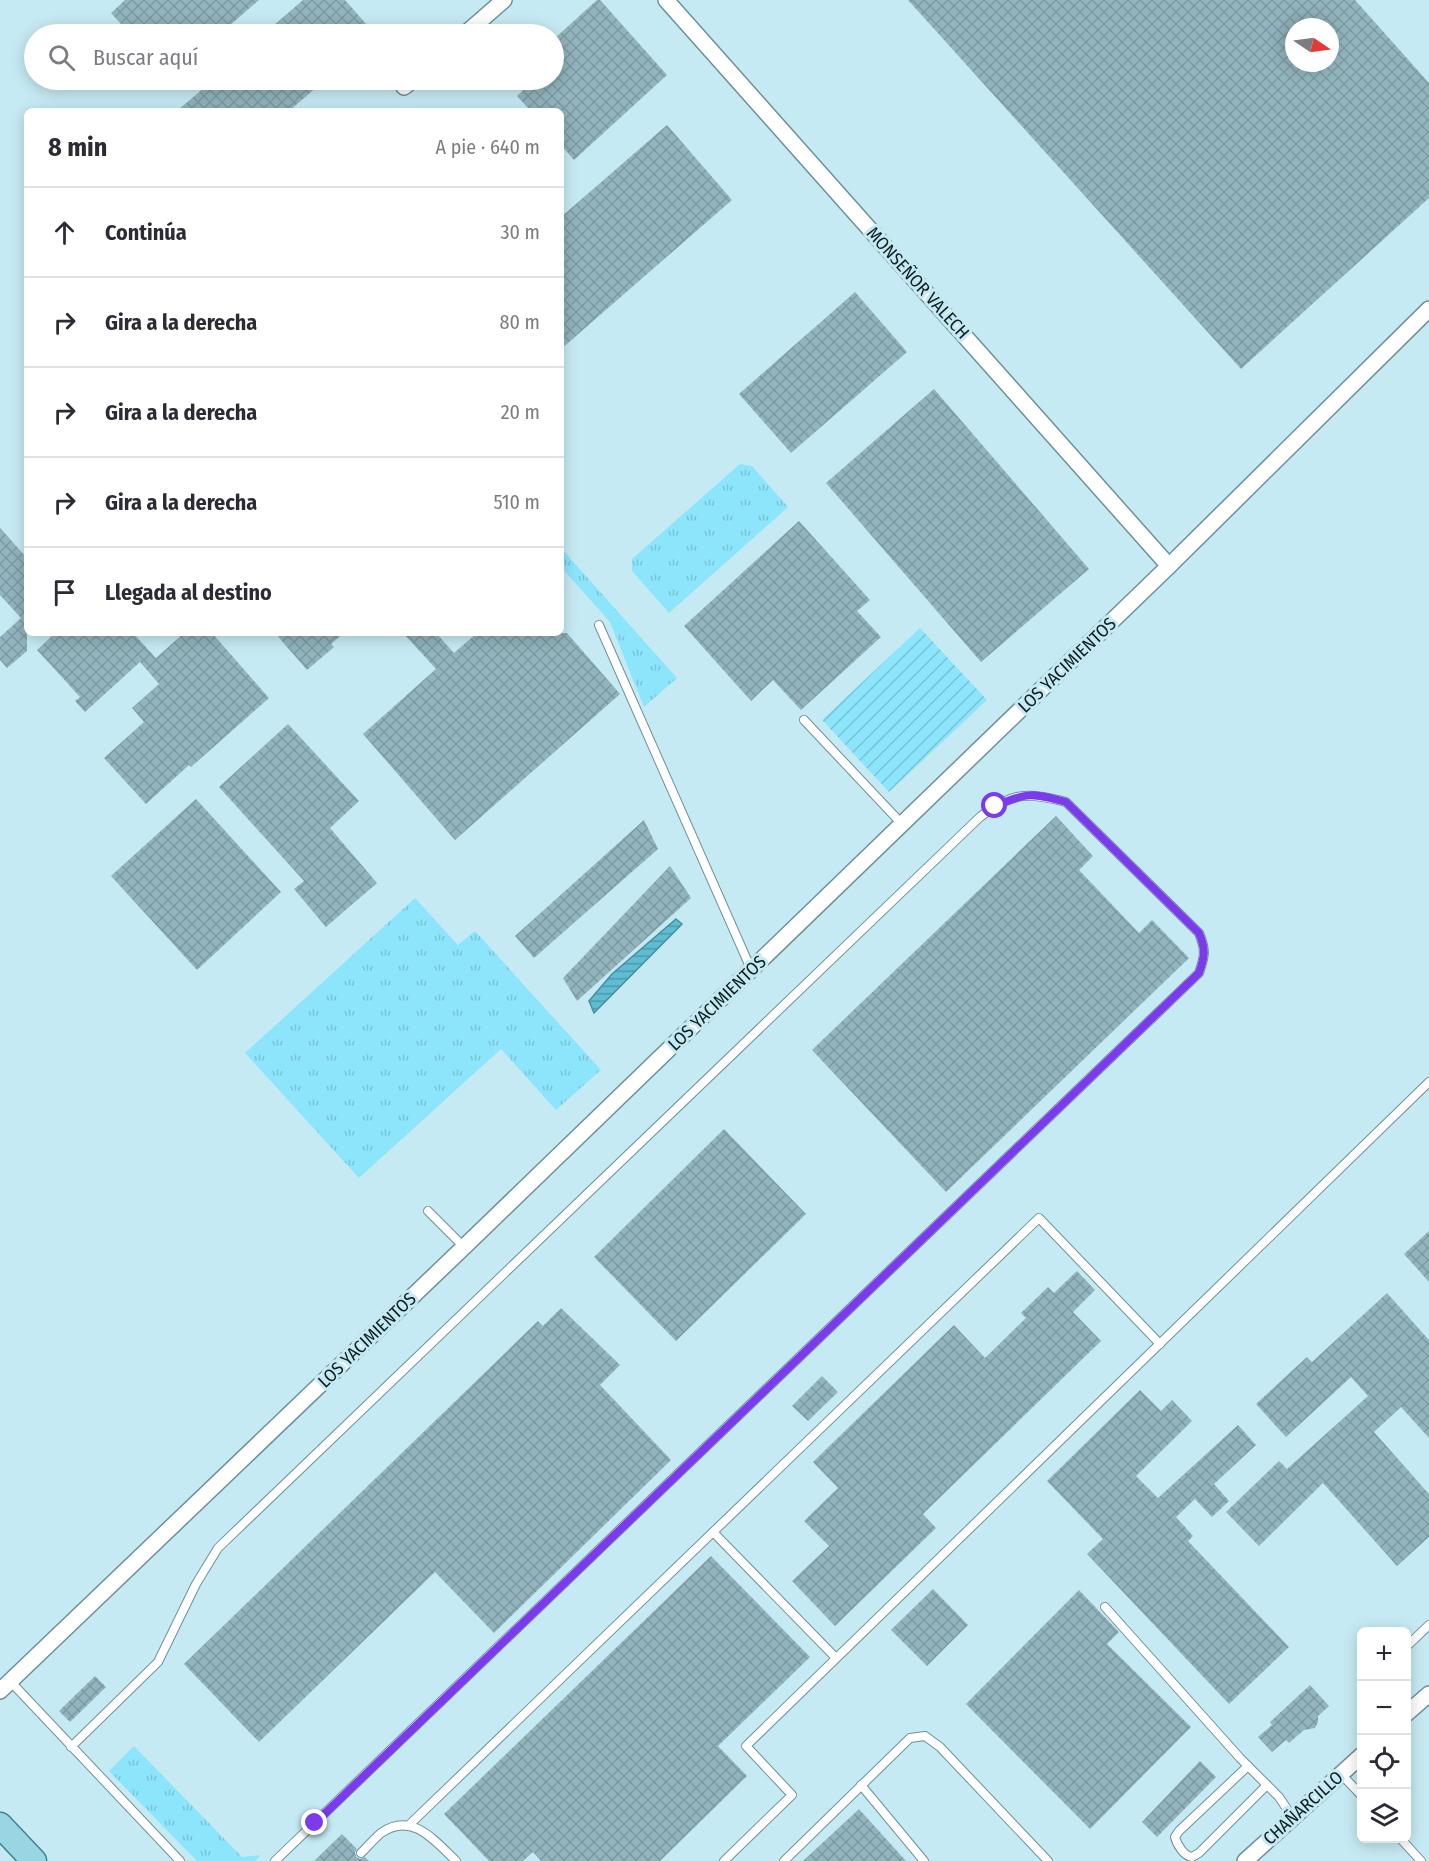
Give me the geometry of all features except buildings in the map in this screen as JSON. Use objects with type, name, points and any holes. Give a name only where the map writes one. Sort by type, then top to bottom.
[{"type":"main road","points":[[0,1825],[34,1861]]},
{"type":"street","points":[[476,24],[504,0]]},
{"type":"street","name":"MONSEÑOR VALECH","points":[[666,0],[1169,566]]},
{"type":"street","name":"LOS YACIMIENTOS","points":[[5,1686],[464,1247],[1169,566],[1429,309]]},
{"type":"street","points":[[1411,1710],[1429,1694]]},
{"type":"street","name":"CHAÑARCILLO","points":[[1245,1861],[1357,1760]]},
{"type":"lane","points":[[599,626],[752,969]]},
{"type":"lane","points":[[804,720],[902,824]]},
{"type":"lane","points":[[70,1747],[158,1662],[196,1584],[218,1548],[980,817],[995,806],[1021,795],[1043,796],[1066,802],[1199,933],[1204,946],[1204,958],[1199,973],[275,1861]]},
{"type":"lane","points":[[724,1861],[792,1795],[746,1746],[1429,1082]]},
{"type":"lane","points":[[428,1211],[464,1247]]},
{"type":"lane","points":[[408,1826],[1039,1218],[1160,1344]]},
{"type":"lane","points":[[713,1532],[836,1658]]},
{"type":"lane","points":[[1105,1607],[1248,1766],[1280,1797],[1293,1818]]},
{"type":"lane","points":[[1411,1643],[1429,1625]]},
{"type":"lane","points":[[5,1686],[70,1747],[180,1861]]},
{"type":"lane","points":[[784,1861],[910,1738],[925,1736],[940,1747],[1048,1861]]},
{"type":"lane","points":[[1248,1766],[1175,1837],[1176,1843],[1188,1857],[1199,1853],[1267,1785]]},
{"type":"lane","points":[[1341,1774],[1357,1791]]},
{"type":"lane","points":[[861,1785],[924,1861]]},
{"type":"lane","points":[[361,1853],[381,1833],[398,1826],[408,1826],[425,1831],[456,1861]]},
{"type":"lane","points":[[1404,1843],[1421,1861]]},
{"type":"green space","points":[[740,464],[752,466],[788,507],[669,613],[632,571],[632,559]]},
{"type":"green space","points":[[564,551],[677,678],[644,707],[610,622],[564,570]]},
{"type":"green space","points":[[920,628],[987,700],[889,792],[822,720]]},
{"type":"green space","points":[[415,898],[458,945],[475,931],[601,1070],[556,1110],[501,1049],[359,1178],[245,1053]]},
{"type":"green space","points":[[134,1746],[242,1857],[261,1855],[255,1861],[197,1861],[109,1771]]},
{"type":"shaded area","points":[[676,919],[682,924],[594,1013],[589,1001],[612,974]]},
{"type":"route","points":[[315,1823],[1199,973],[1204,958],[1204,946],[1199,933],[1066,802],[1043,796],[1021,795],[995,806]]}]
